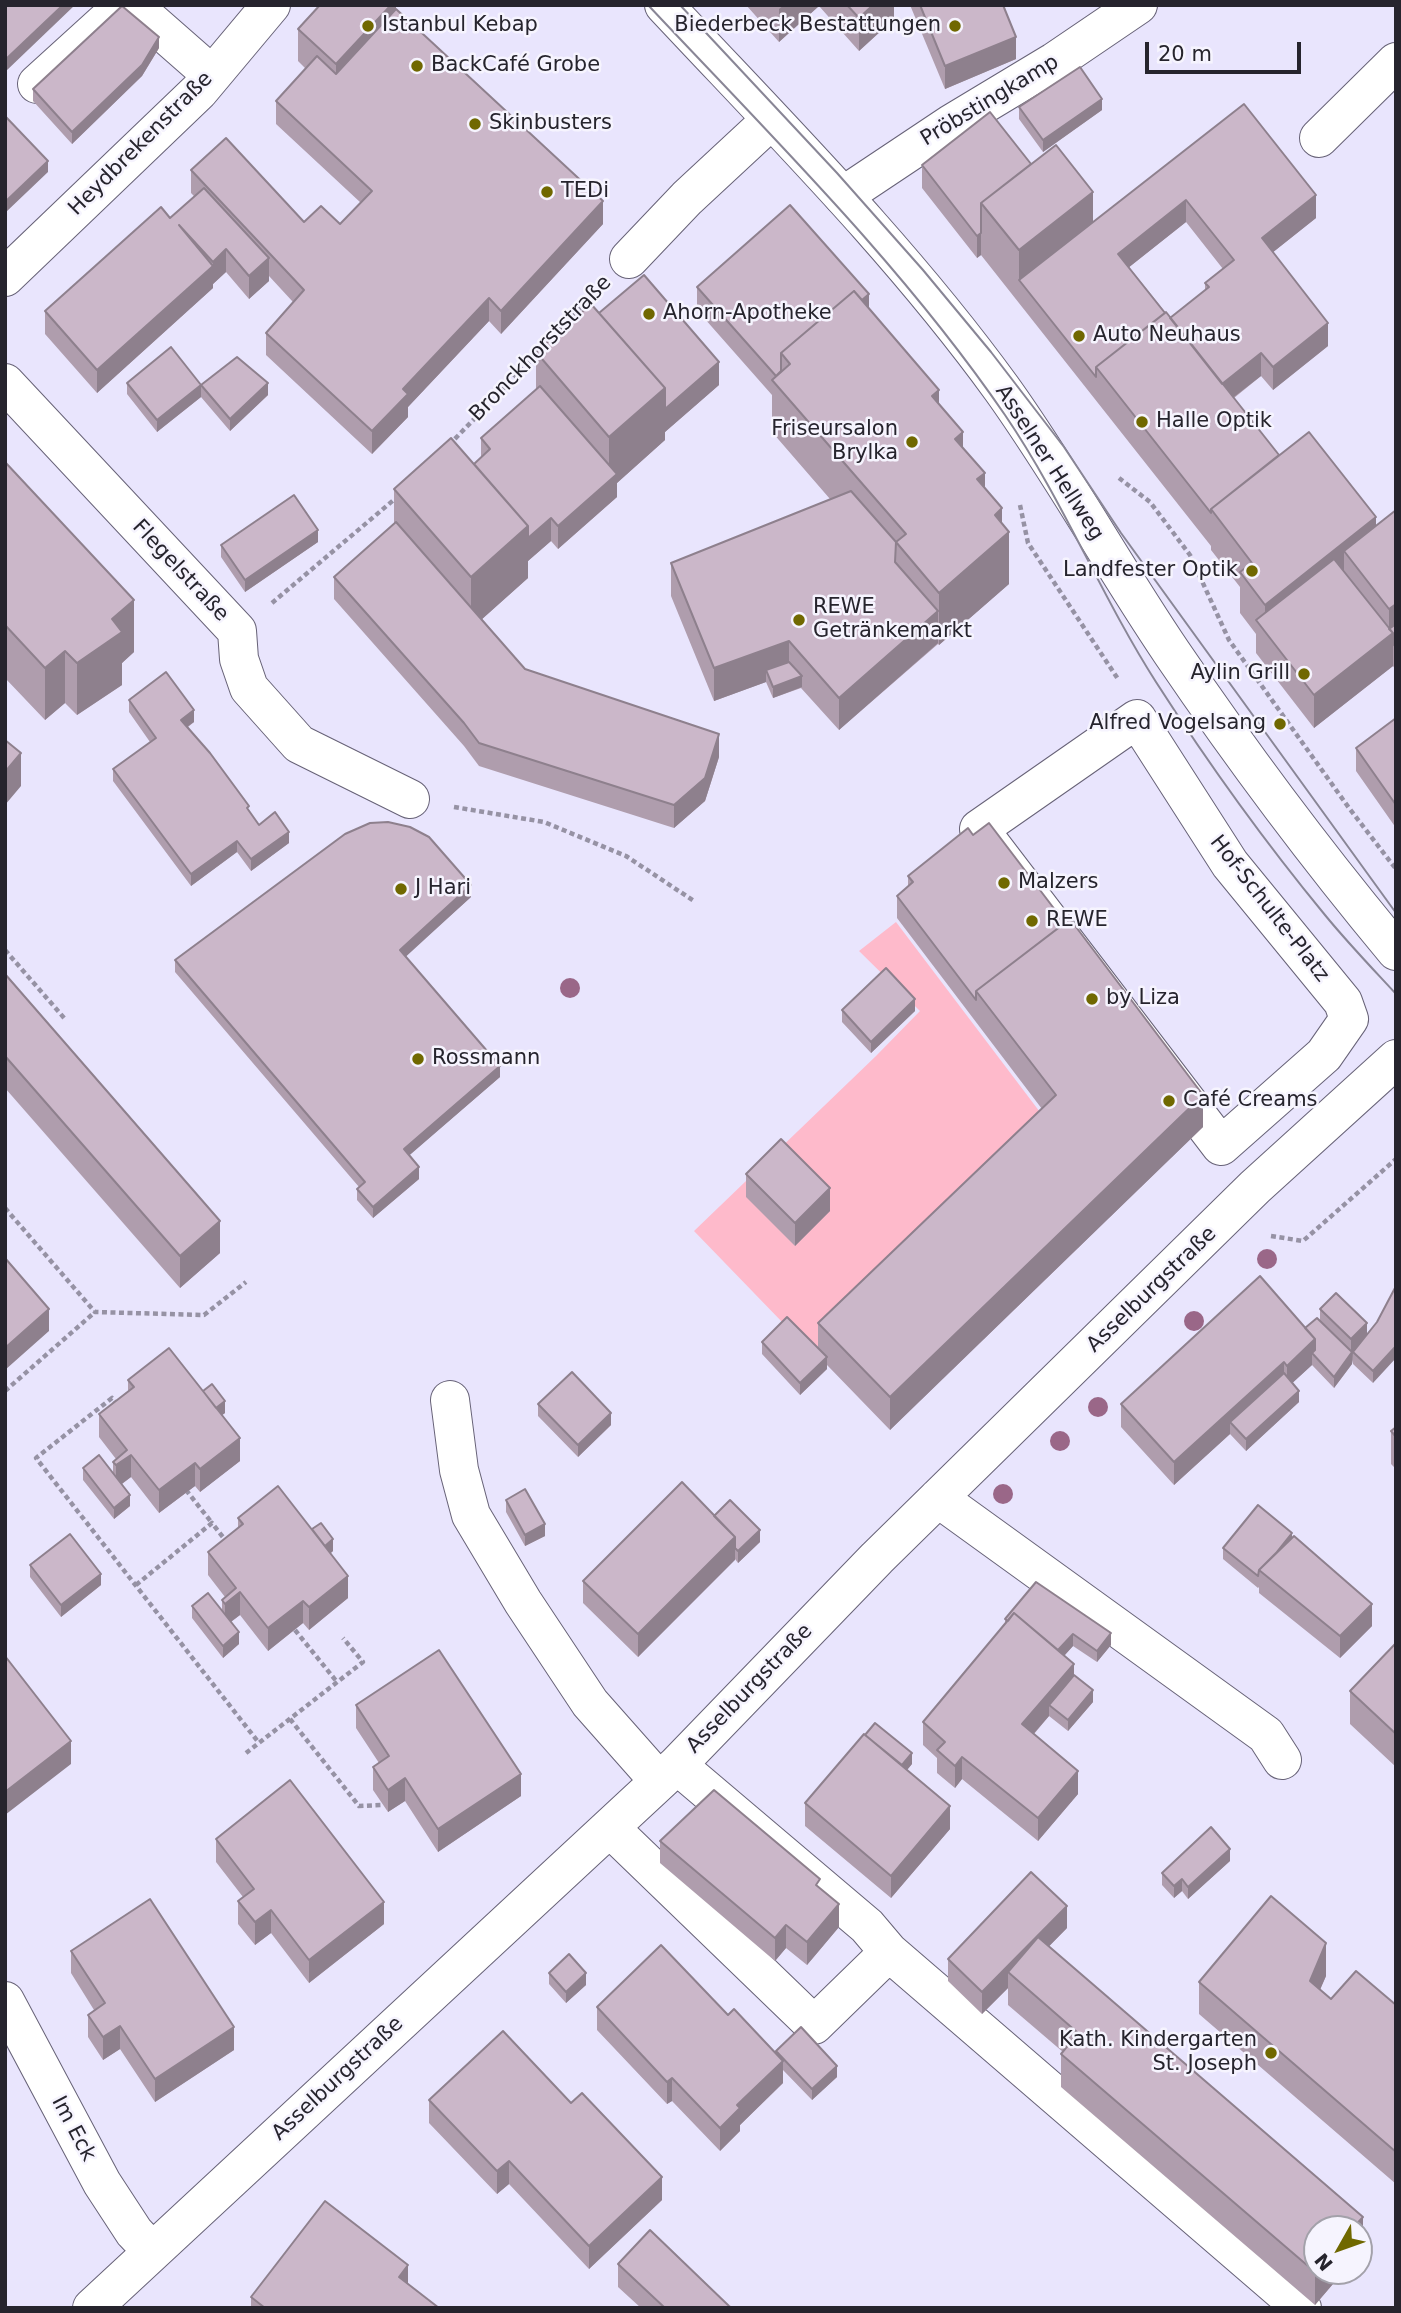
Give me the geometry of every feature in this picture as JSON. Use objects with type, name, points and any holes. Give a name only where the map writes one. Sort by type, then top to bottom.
[{"type":"street","points":[[37,84],[124,5]]},
{"type":"street","points":[[130,5],[212,75]]},
{"type":"street","name":"Heydbrekenstraße","points":[[5,277],[199,92],[271,5]]},
{"type":"street","name":"Asselner Hellweg","points":[[664,5],[843,196],[938,305],[1002,389],[1171,652],[1296,828],[1396,951]]},
{"type":"street","name":"Pröbstingkamp","points":[[843,196],[951,124],[1054,62],[1138,5]]},
{"type":"street","points":[[1319,138],[1396,62]]},
{"type":"street","name":"Bronckhorststraße","points":[[629,259],[687,198],[771,120]]},
{"type":"street","name":"Flegelstraße","points":[[5,383],[237,631],[239,659],[249,688],[299,744],[410,799]]},
{"type":"street","name":"Hof-Schulte-Platz","points":[[1137,719],[1230,864],[1343,1002],[1349,1019],[1324,1055],[1221,1146],[979,828],[1137,719]]},
{"type":"street","name":"Asselburgstraße","points":[[92,2308],[668,1773],[877,1558],[1255,1187],[1396,1059]]},
{"type":"street","points":[[450,1400],[459,1470],[471,1515],[523,1602],[590,1703],[668,1773],[867,1926],[889,1952],[1302,2308]]},
{"type":"street","points":[[938,1498],[1266,1735],[1282,1760]]},
{"type":"street","points":[[610,1828],[814,2025],[889,1952]]},
{"type":"street","name":"Im Eck","points":[[5,2001],[102,2183],[134,2232],[152,2251]]},
{"type":"path","name":"Bronckhorststraße","points":[[444,450],[629,259]]},
{"type":"path","points":[[307,574],[398,496]]},
{"type":"path","points":[[410,799],[544,822],[626,856],[694,901]]},
{"type":"path","points":[[5,950],[65,1019]]},
{"type":"path","points":[[1303,1241],[1396,1158]]},
{"type":"path","points":[[5,1208],[95,1312]]},
{"type":"path","points":[[5,1391],[95,1312],[204,1315],[246,1282]]},
{"type":"path","points":[[118,1407],[112,1398],[36,1458],[260,1743]]},
{"type":"path","points":[[186,1490],[228,1544]]},
{"type":"path","points":[[136,1585],[212,1523]]},
{"type":"path","points":[[295,1630],[337,1682]]},
{"type":"path","points":[[246,1753],[363,1661],[343,1638]]},
{"type":"path","points":[[289,1719],[359,1806],[382,1805],[389,1800]]},
{"type":"shaded area","points":[[896,922],[1052,1128],[814,1355],[694,1231],[920,1011],[859,951]]},
{"type":"building","points":[[5,5],[63,5],[5,60]]},
{"type":"building","points":[[320,5],[391,5],[336,64],[298,29]]},
{"type":"building","points":[[847,5],[873,5],[859,18]]},
{"type":"building","points":[[920,5],[1003,5],[1016,37],[945,66]]},
{"type":"building","points":[[122,6],[159,37],[142,65],[72,132],[33,89]]},
{"type":"building","points":[[396,9],[603,201],[501,311],[489,298],[403,389],[408,394],[372,431],[266,333],[304,290],[191,170],[226,138],[304,222],[321,206],[340,224],[372,191],[276,101],[317,56],[336,74]]},
{"type":"building","points":[[1080,67],[1102,99],[1043,140],[1019,107]]},
{"type":"building","points":[[1244,104],[1316,195],[1262,238],[1328,323],[1273,367],[1261,353],[1222,384],[1170,318],[1209,287],[1205,283],[1234,260],[1186,200],[1118,254],[1165,313],[1096,367],[1096,377],[1019,280]]},
{"type":"building","points":[[990,112],[1031,164],[981,203],[981,233],[977,236],[922,165]]},
{"type":"building","points":[[5,116],[48,161],[5,202]]},
{"type":"building","points":[[1056,145],[1093,192],[1019,250],[981,203]]},
{"type":"building","points":[[204,188],[269,258],[249,276],[226,249],[213,262],[179,225],[213,266],[97,370],[45,311],[161,207],[170,218]]},
{"type":"building","points":[[790,205],[869,294],[862,300],[854,291],[781,353],[781,371],[776,376],[697,287]]},
{"type":"building","points":[[644,275],[719,362],[665,409],[665,388],[599,313]]},
{"type":"building","points":[[854,291],[939,390],[932,396],[963,432],[955,439],[985,473],[977,479],[1002,508],[995,515],[1009,532],[939,593],[896,542],[906,534],[772,380],[790,364],[781,353]]},
{"type":"building","points":[[591,304],[665,388],[609,437],[536,352]]},
{"type":"building","points":[[1166,312],[1279,455],[1211,509],[1211,513],[1096,367]]},
{"type":"building","points":[[171,347],[201,385],[157,420],[127,383]]},
{"type":"building","points":[[237,357],[268,383],[230,419],[201,385]]},
{"type":"building","points":[[540,386],[617,474],[558,526],[551,518],[528,538],[528,526],[474,464],[490,449],[481,438]]},
{"type":"building","points":[[1309,432],[1376,517],[1265,605],[1240,572],[1252,563],[1211,509]]},
{"type":"building","points":[[451,438],[528,526],[471,577],[394,489]]},
{"type":"building","points":[[5,462],[134,600],[112,619],[122,632],[77,663],[65,651],[45,668],[5,625]]},
{"type":"building","name":"REWE Getränkemarkt","points":[[851,491],[896,542],[895,562],[938,611],[839,698],[789,641],[714,668],[671,563]]},
{"type":"building","points":[[294,495],[318,530],[245,580],[221,545]]},
{"type":"building","points":[[1396,510],[1396,604],[1389,609],[1344,551]]},
{"type":"building","points":[[396,522],[525,669],[719,734],[705,778],[674,805],[479,743],[334,577]]},
{"type":"building","points":[[1334,559],[1393,633],[1314,695],[1256,620]]},
{"type":"building","points":[[1396,624],[1396,647],[1393,644],[1393,633],[1389,629]]},
{"type":"building","points":[[789,662],[802,676],[773,687],[766,670]]},
{"type":"building","points":[[166,672],[194,710],[181,720],[210,753],[249,806],[247,808],[259,825],[275,812],[289,832],[251,859],[237,841],[191,874],[113,769],[156,738],[129,700]]},
{"type":"building","points":[[1396,718],[1396,805],[1356,748]]},
{"type":"building","points":[[5,740],[21,753],[5,772]]},
{"type":"building","points":[[388,822],[410,827],[429,837],[471,885],[400,950],[500,1066],[404,1149],[419,1167],[373,1207],[357,1189],[365,1182],[175,960],[345,834],[370,823]]},
{"type":"building","points":[[989,823],[1065,923],[976,991],[976,1000],[897,896],[913,882],[908,876],[968,828],[973,835]]},
{"type":"building","points":[[1070,919],[1203,1095],[890,1397],[818,1323],[1056,1095],[976,991]]},
{"type":"building","points":[[886,968],[915,999],[871,1042],[842,1010]]},
{"type":"building","points":[[5,974],[220,1221],[180,1256],[5,1056]]},
{"type":"building","points":[[781,1139],[830,1188],[795,1223],[746,1174]]},
{"type":"building","points":[[5,1258],[49,1309],[5,1348]]},
{"type":"building","points":[[1260,1276],[1315,1339],[1287,1366],[1284,1362],[1174,1462],[1121,1404]]},
{"type":"building","points":[[1396,1286],[1396,1346],[1373,1371],[1353,1352],[1377,1322]]},
{"type":"building","points":[[1336,1293],[1367,1323],[1351,1339],[1320,1309]]},
{"type":"building","points":[[787,1317],[827,1357],[800,1383],[762,1342]]},
{"type":"building","points":[[1317,1318],[1352,1352],[1334,1377],[1312,1353],[1315,1350],[1315,1339],[1305,1328]]},
{"type":"building","points":[[169,1348],[240,1438],[200,1469],[195,1463],[159,1490],[131,1455],[116,1465],[113,1462],[127,1450],[99,1414],[134,1387],[128,1380]]},
{"type":"building","points":[[572,1372],[611,1413],[578,1445],[538,1404]]},
{"type":"building","points":[[1284,1373],[1299,1391],[1246,1439],[1230,1422]]},
{"type":"building","points":[[212,1384],[225,1401],[216,1408],[203,1391]]},
{"type":"building","points":[[99,1455],[130,1495],[114,1508],[83,1468]]},
{"type":"building","points":[[682,1482],[735,1537],[638,1634],[583,1581]]},
{"type":"building","points":[[278,1486],[348,1576],[309,1607],[303,1601],[268,1628],[240,1592],[225,1604],[222,1600],[236,1588],[208,1552],[243,1524],[238,1518]]},
{"type":"building","points":[[525,1489],[545,1524],[525,1535],[506,1500]]},
{"type":"building","points":[[730,1500],[760,1530],[738,1551],[735,1548],[735,1537],[714,1516]]},
{"type":"building","points":[[1258,1505],[1292,1533],[1259,1570],[1258,1576],[1223,1548]]},
{"type":"building","points":[[321,1523],[333,1539],[325,1546],[312,1529]]},
{"type":"building","points":[[70,1534],[101,1574],[61,1605],[30,1565]]},
{"type":"building","points":[[1294,1536],[1372,1604],[1340,1636],[1259,1570]]},
{"type":"building","points":[[1036,1582],[1111,1633],[1097,1651],[1073,1634],[1058,1650],[1014,1613],[1008,1621],[1005,1619]]},
{"type":"building","points":[[208,1593],[239,1632],[223,1646],[192,1606]]},
{"type":"building","points":[[1014,1613],[1074,1664],[1022,1724],[1078,1771],[1038,1818],[962,1757],[955,1766],[937,1750],[945,1742],[923,1722]]},
{"type":"building","points":[[1396,1643],[1396,1734],[1350,1691]]},
{"type":"building","points":[[439,1650],[521,1774],[438,1829],[405,1778],[388,1790],[373,1767],[389,1756],[356,1705]]},
{"type":"building","points":[[5,1656],[71,1741],[5,1792]]},
{"type":"building","points":[[1074,1675],[1093,1690],[1068,1720],[1049,1705]]},
{"type":"building","points":[[875,1723],[912,1753],[902,1765],[865,1735]]},
{"type":"building","points":[[864,1734],[950,1806],[891,1876],[805,1803]]},
{"type":"building","points":[[290,1780],[384,1902],[309,1960],[271,1910],[255,1922],[238,1901],[254,1889],[216,1839]]},
{"type":"building","points":[[714,1790],[820,1879],[816,1885],[839,1904],[807,1942],[786,1925],[775,1938],[660,1841]]},
{"type":"building","points":[[1211,1827],[1230,1849],[1188,1887],[1182,1879],[1174,1886],[1162,1873]]},
{"type":"building","points":[[1031,1872],[1067,1906],[982,1992],[948,1959]]},
{"type":"building","points":[[1271,1896],[1326,1943],[1310,1981],[1331,1999],[1356,1971],[1396,2005],[1396,2152],[1199,1982]]},
{"type":"building","points":[[150,1899],[234,2027],[155,2079],[120,2026],[103,2037],[88,2015],[105,2003],[71,1951]]},
{"type":"building","points":[[1038,1937],[1361,2215],[1303,2215],[1303,2262],[1061,2054],[1078,2033],[1008,1972]]},
{"type":"building","points":[[661,1945],[728,2015],[734,2009],[783,2061],[737,2105],[740,2108],[720,2128],[672,2078],[667,2082],[597,2007]]},
{"type":"building","points":[[569,1954],[586,1973],[566,1992],[549,1973]]},
{"type":"building","points":[[801,2027],[837,2066],[812,2089],[776,2051]]},
{"type":"building","points":[[503,2031],[571,2103],[582,2093],[662,2177],[589,2246],[509,2161],[497,2171],[429,2100]]},
{"type":"building","points":[[325,2201],[408,2265],[399,2277],[439,2308],[265,2308],[251,2297]]},
{"type":"building","points":[[650,2230],[732,2308],[665,2308],[618,2264]]},
{"type":"tram line","points":[[648,5],[835,204],[924,307],[965,360],[1026,447],[1136,649],[1196,742],[1302,887],[1396,994]]},
{"type":"tram line","points":[[680,5],[837,173],[991,352],[1064,447],[1121,533],[1396,913]]},
{"type":"place","name":"Istanbul Kebap","points":[[368,26]]},
{"type":"place","name":"Biederbeck Bestattungen","points":[[955,26]]},
{"type":"place","name":"BackCafé Grobe","points":[[417,66]]},
{"type":"place","name":"Skinbusters","points":[[475,124]]},
{"type":"place","name":"TEDi","points":[[547,192]]},
{"type":"place","name":"Ahorn-Apotheke","points":[[649,314]]},
{"type":"place","name":"Auto Neuhaus","points":[[1079,336]]},
{"type":"place","name":"Halle Optik","points":[[1142,422]]},
{"type":"place","name":"Friseursalon Brylka","points":[[912,442]]},
{"type":"place","name":"Landfester Optik","points":[[1252,571]]},
{"type":"place","name":"REWE Getränkemarkt","points":[[799,620]]},
{"type":"place","name":"Aylin Grill","points":[[1304,674]]},
{"type":"place","name":"Alfred Vogelsang","points":[[1280,724]]},
{"type":"place","name":"Malzers","points":[[1004,883]]},
{"type":"place","name":"J Hari","points":[[401,889]]},
{"type":"place","name":"REWE","points":[[1032,921]]},
{"type":"place","name":"by Liza","points":[[1092,999]]},
{"type":"place","name":"Rossmann","points":[[418,1059]]},
{"type":"place","name":"Café Creams","points":[[1169,1101]]},
{"type":"place","name":"Kath. Kindergarten St. Joseph","points":[[1271,2053]]}]
